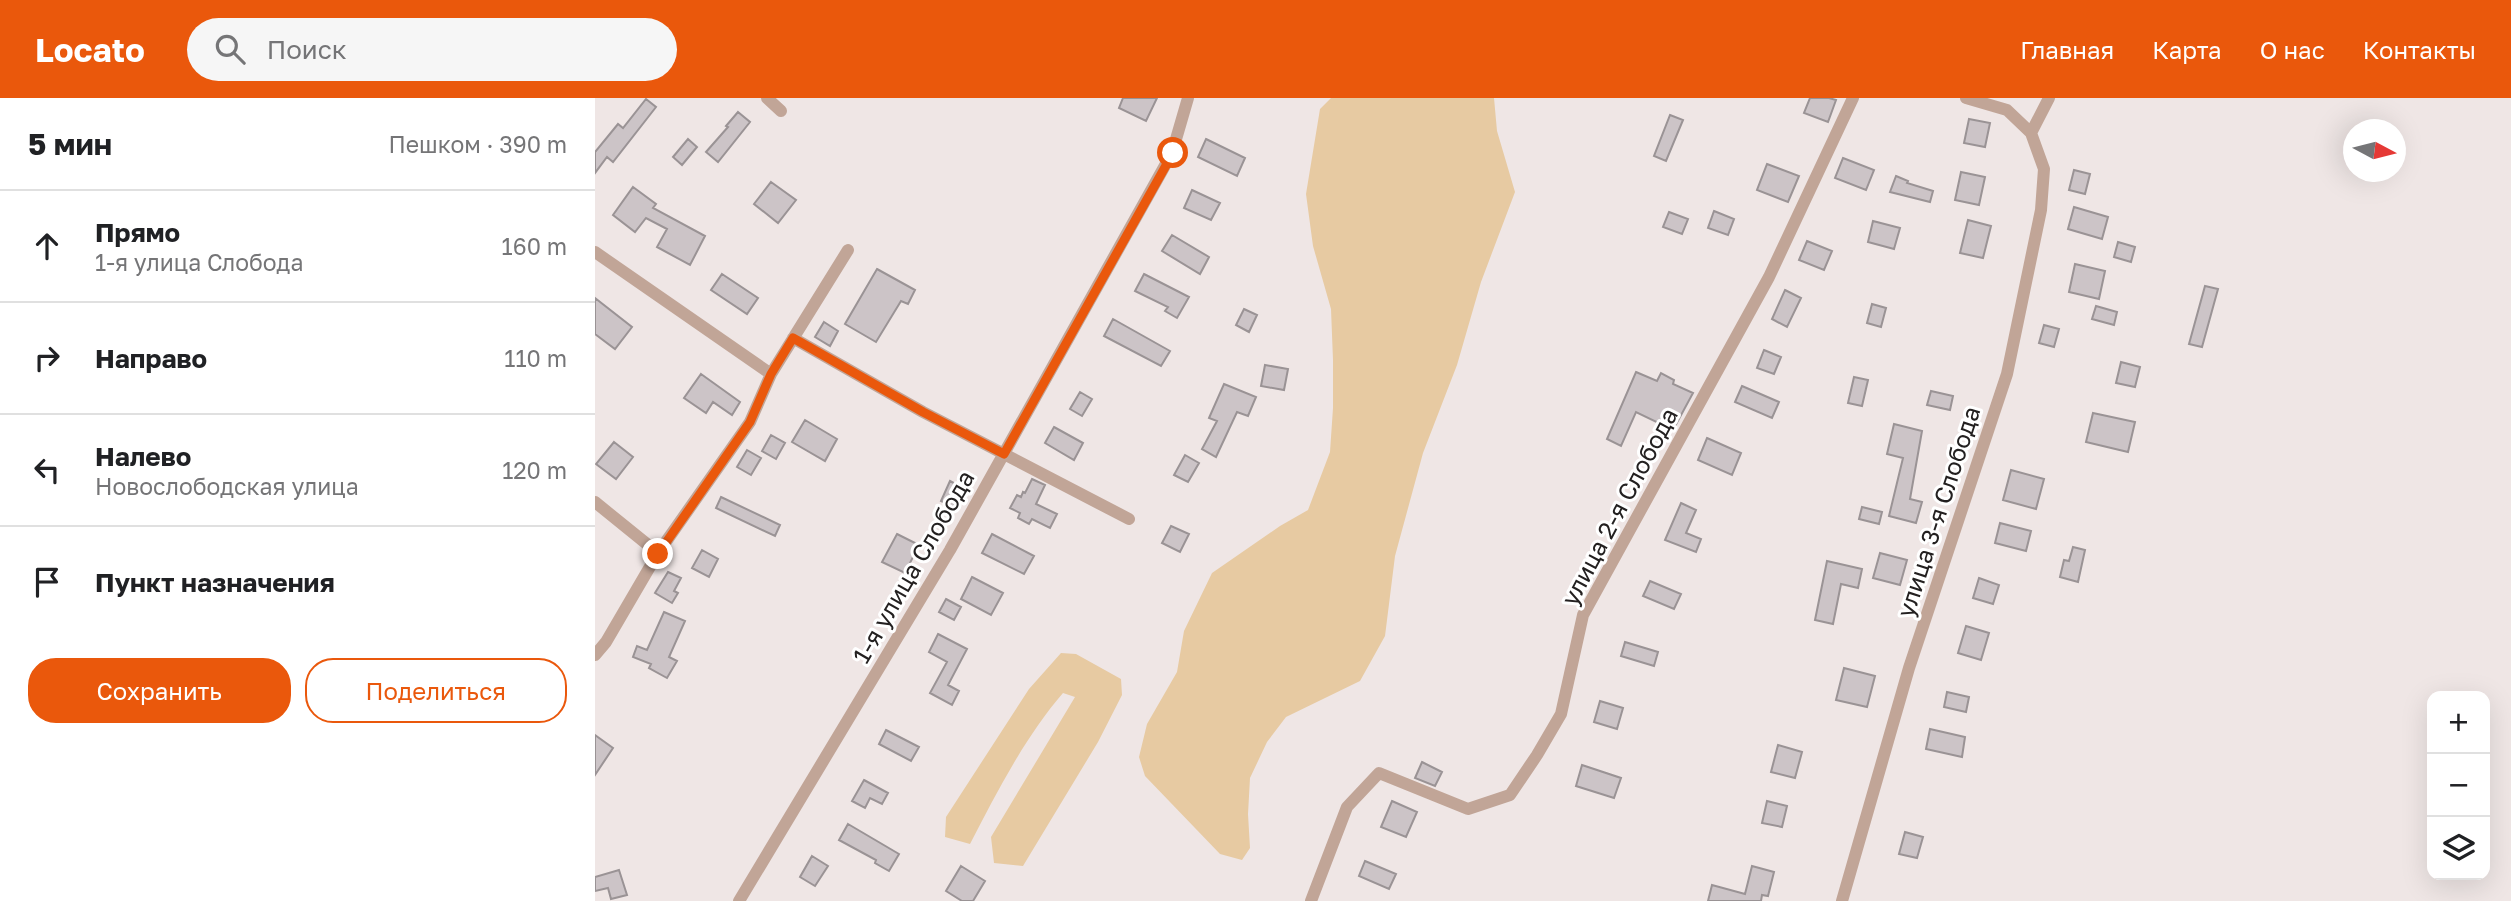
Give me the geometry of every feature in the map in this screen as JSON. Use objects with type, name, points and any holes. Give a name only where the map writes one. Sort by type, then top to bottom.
[{"type":"street","points":[[767,98],[781,111]]},
{"type":"street","name":"1-я улица Слобода","points":[[739,901],[950,550],[1173,153],[1188,98]]},
{"type":"street","name":"улица 2-я Слобода","points":[[1311,901],[1347,807],[1379,773],[1468,809],[1510,794],[1537,755],[1561,715],[1583,615],[1769,276],[1853,98]]},
{"type":"street","points":[[1966,98],[2007,110],[2031,133],[2049,98]]},
{"type":"street","name":"улица 3-я Слобода","points":[[1842,901],[1909,668],[2007,374],[2041,210],[2044,169],[2031,133]]},
{"type":"street","points":[[595,655],[606,642],[658,554],[750,422],[771,374],[848,250]]},
{"type":"street","points":[[595,252],[771,374]]},
{"type":"street","points":[[793,338],[923,412],[1129,519]]},
{"type":"street","points":[[595,502],[658,554]]},
{"type":"shaded area","points":[[1331,98],[1494,98],[1497,131],[1515,192],[1481,282],[1457,365],[1423,453],[1395,556],[1385,636],[1360,681],[1286,717],[1267,742],[1250,778],[1250,848],[1242,860],[1220,854],[1145,776],[1139,757],[1147,724],[1177,672],[1184,631],[1212,573],[1308,510],[1330,452],[1333,408],[1331,309],[1313,246],[1306,194],[1320,109]]},
{"type":"shaded area","points":[[1061,653],[1076,654],[1121,679],[1122,695],[1098,742],[1023,866],[994,863],[991,837],[1075,697],[1063,693],[1036,728],[970,844],[945,837],[946,817],[1029,689]]},
{"type":"building","points":[[1123,98],[1157,98],[1146,121],[1119,108]]},
{"type":"building","points":[[1810,98],[1836,100],[1828,122],[1804,113]]},
{"type":"building","points":[[646,99],[656,107],[613,162],[607,157],[595,173],[595,152],[618,124],[623,128]]},
{"type":"building","points":[[738,112],[750,122],[718,162],[706,152]]},
{"type":"building","points":[[1670,115],[1683,120],[1666,161],[1654,156]]},
{"type":"building","points":[[1969,119],[1990,123],[1985,147],[1964,143]]},
{"type":"building","points":[[688,139],[697,147],[682,165],[673,157]]},
{"type":"building","points":[[1206,139],[1245,158],[1237,176],[1198,157]]},
{"type":"building","points":[[1843,158],[1874,170],[1866,190],[1835,178]]},
{"type":"building","points":[[1767,164],[1799,176],[1788,202],[1757,190]]},
{"type":"building","points":[[2074,170],[2090,174],[2085,194],[2069,190]]},
{"type":"building","points":[[1961,172],[1985,177],[1979,205],[1955,200]]},
{"type":"building","points":[[1896,176],[1908,181],[1907,183],[1933,191],[1930,202],[1890,192]]},
{"type":"building","points":[[771,182],[796,200],[778,223],[754,204]]},
{"type":"building","points":[[633,187],[656,204],[653,208],[705,236],[690,265],[657,247],[667,229],[646,218],[635,232],[613,215]]},
{"type":"building","points":[[1192,190],[1220,203],[1211,220],[1184,208]]},
{"type":"building","points":[[2074,207],[2108,217],[2102,239],[2068,229]]},
{"type":"building","points":[[1714,211],[1734,219],[1728,235],[1708,228]]},
{"type":"building","points":[[1669,212],[1688,219],[1682,234],[1663,227]]},
{"type":"building","points":[[1968,220],[1991,226],[1983,258],[1960,253]]},
{"type":"building","points":[[1873,221],[1900,228],[1894,249],[1868,242]]},
{"type":"building","points":[[1172,235],[1209,257],[1200,274],[1162,251]]},
{"type":"building","points":[[1807,241],[1832,251],[1824,270],[1799,260]]},
{"type":"building","points":[[2118,242],[2135,247],[2131,262],[2114,257]]},
{"type":"building","points":[[2075,264],[2105,271],[2099,299],[2069,292]]},
{"type":"building","points":[[877,269],[915,290],[908,304],[901,301],[876,342],[845,324]]},
{"type":"building","points":[[722,274],[758,298],[747,314],[711,290]]},
{"type":"building","points":[[1144,274],[1189,297],[1177,318],[1165,311],[1168,307],[1135,291]]},
{"type":"building","points":[[2205,286],[2218,289],[2202,347],[2189,344]]},
{"type":"building","points":[[1785,290],[1801,298],[1787,327],[1772,319]]},
{"type":"building","points":[[595,298],[632,327],[615,349],[595,334]]},
{"type":"building","points":[[1872,304],[1886,308],[1881,327],[1867,323]]},
{"type":"building","points":[[2096,306],[2117,312],[2114,325],[2092,319]]},
{"type":"building","points":[[1244,309],[1257,315],[1249,332],[1236,325]]},
{"type":"building","points":[[1113,319],[1170,351],[1161,366],[1104,336]]},
{"type":"building","points":[[824,322],[838,331],[830,346],[815,337]]},
{"type":"building","points":[[2044,325],[2059,329],[2054,347],[2039,343]]},
{"type":"building","points":[[1764,350],[1781,357],[1774,374],[1757,368]]},
{"type":"building","points":[[2121,362],[2140,367],[2135,387],[2116,383]]},
{"type":"building","points":[[1265,365],[1288,369],[1284,390],[1261,386]]},
{"type":"building","points":[[1636,372],[1657,381],[1661,373],[1674,380],[1673,384],[1693,393],[1673,430],[1636,412],[1621,446],[1607,439]]},
{"type":"building","points":[[701,374],[740,402],[732,415],[713,402],[706,413],[684,398]]},
{"type":"building","points":[[1854,377],[1868,380],[1862,406],[1848,403]]},
{"type":"building","points":[[1224,384],[1256,397],[1248,416],[1237,412],[1216,457],[1202,449],[1217,421],[1209,418]]},
{"type":"building","points":[[1742,386],[1779,402],[1772,418],[1735,402]]},
{"type":"building","points":[[1931,391],[1953,396],[1950,410],[1927,405]]},
{"type":"building","points":[[1080,392],[1092,399],[1082,416],[1070,409]]},
{"type":"building","points":[[2093,413],[2135,422],[2128,452],[2086,442]]},
{"type":"building","points":[[805,420],[837,439],[825,461],[792,442]]},
{"type":"building","points":[[1894,424],[1922,431],[1910,499],[1922,502],[1916,523],[1889,516],[1903,458],[1887,454]]},
{"type":"building","points":[[1054,427],[1083,443],[1074,460],[1045,443]]},
{"type":"building","points":[[771,435],[785,443],[776,459],[762,451]]},
{"type":"building","points":[[1707,438],[1741,453],[1732,475],[1698,460]]},
{"type":"building","points":[[614,442],[633,457],[616,479],[596,464]]},
{"type":"building","points":[[747,450],[761,458],[751,475],[737,467]]},
{"type":"building","points":[[1185,455],[1199,463],[1188,482],[1174,475]]},
{"type":"building","points":[[2011,470],[2044,479],[2036,509],[2003,500]]},
{"type":"building","points":[[1032,479],[1045,485],[1036,504],[1057,514],[1050,528],[1032,519],[1029,524],[1018,518],[1020,513],[1010,508],[1017,495],[1021,497],[1023,492],[1025,493]]},
{"type":"building","points":[[950,481],[963,488],[953,507],[941,501]]},
{"type":"building","points":[[721,497],[780,525],[775,536],[716,508]]},
{"type":"building","points":[[1681,503],[1696,510],[1686,533],[1701,539],[1696,552],[1665,540]]},
{"type":"building","points":[[1862,507],[1882,512],[1879,524],[1859,519]]},
{"type":"building","points":[[2000,523],[2031,531],[2026,551],[1995,543]]},
{"type":"building","points":[[1171,526],[1189,534],[1180,552],[1162,543]]},
{"type":"building","points":[[897,534],[919,545],[905,573],[882,562]]},
{"type":"building","points":[[992,534],[1034,556],[1024,574],[982,553]]},
{"type":"building","points":[[2073,547],[2085,550],[2078,582],[2060,577],[2064,560],[2069,561]]},
{"type":"building","points":[[702,550],[718,559],[709,577],[692,568]]},
{"type":"building","points":[[1880,553],[1907,560],[1900,585],[1873,578]]},
{"type":"building","points":[[1827,561],[1862,569],[1858,588],[1841,584],[1833,624],[1815,620]]},
{"type":"building","points":[[668,572],[681,578],[674,591],[678,593],[672,603],[655,593]]},
{"type":"building","points":[[972,577],[1003,593],[991,615],[961,599]]},
{"type":"building","points":[[1979,578],[1999,585],[1993,604],[1973,598]]},
{"type":"building","points":[[1650,581],[1681,594],[1674,609],[1643,596]]},
{"type":"building","points":[[946,599],[961,607],[954,620],[939,612]]},
{"type":"building","points":[[664,612],[685,621],[669,657],[677,661],[667,678],[649,668],[651,664],[633,657],[637,646],[647,650]]},
{"type":"building","points":[[1966,626],[1989,633],[1981,660],[1958,653]]},
{"type":"building","points":[[938,634],[967,649],[948,685],[959,691],[952,705],[930,693],[947,662],[929,652]]},
{"type":"building","points":[[1625,642],[1658,652],[1654,666],[1621,656]]},
{"type":"building","points":[[1844,668],[1875,676],[1867,707],[1836,700]]},
{"type":"building","points":[[1947,692],[1969,697],[1966,712],[1944,707]]},
{"type":"building","points":[[1600,701],[1623,708],[1617,729],[1594,722]]},
{"type":"building","points":[[1930,729],[1965,737],[1962,757],[1926,749]]},
{"type":"building","points":[[886,730],[919,747],[911,761],[879,744]]},
{"type":"building","points":[[595,735],[613,748],[595,775]]},
{"type":"building","points":[[1778,745],[1802,752],[1795,778],[1771,772]]},
{"type":"building","points":[[1422,762],[1442,772],[1435,786],[1415,778]]},
{"type":"building","points":[[1582,765],[1621,778],[1614,798],[1576,786]]},
{"type":"building","points":[[864,780],[888,793],[882,804],[870,798],[865,808],[852,801]]},
{"type":"building","points":[[1392,801],[1417,812],[1406,837],[1381,827]]},
{"type":"building","points":[[1767,801],[1787,806],[1782,827],[1762,823]]},
{"type":"building","points":[[848,824],[899,854],[889,871],[875,863],[876,860],[839,840]]},
{"type":"building","points":[[1905,832],[1923,837],[1917,858],[1899,854]]},
{"type":"building","points":[[812,856],[828,866],[815,886],[800,877]]},
{"type":"building","points":[[1365,861],[1396,874],[1389,889],[1359,876]]},
{"type":"building","points":[[961,866],[985,881],[973,901],[962,901],[946,891]]},
{"type":"building","points":[[1752,866],[1774,872],[1768,896],[1762,895],[1761,901],[1708,901],[1712,885],[1745,894]]},
{"type":"building","points":[[619,870],[627,895],[611,899],[608,888],[595,891],[595,877]]},
{"type":"route","points":[[658,554],[750,422],[771,374],[793,338],[923,412],[1004,454],[1173,153]]}]
